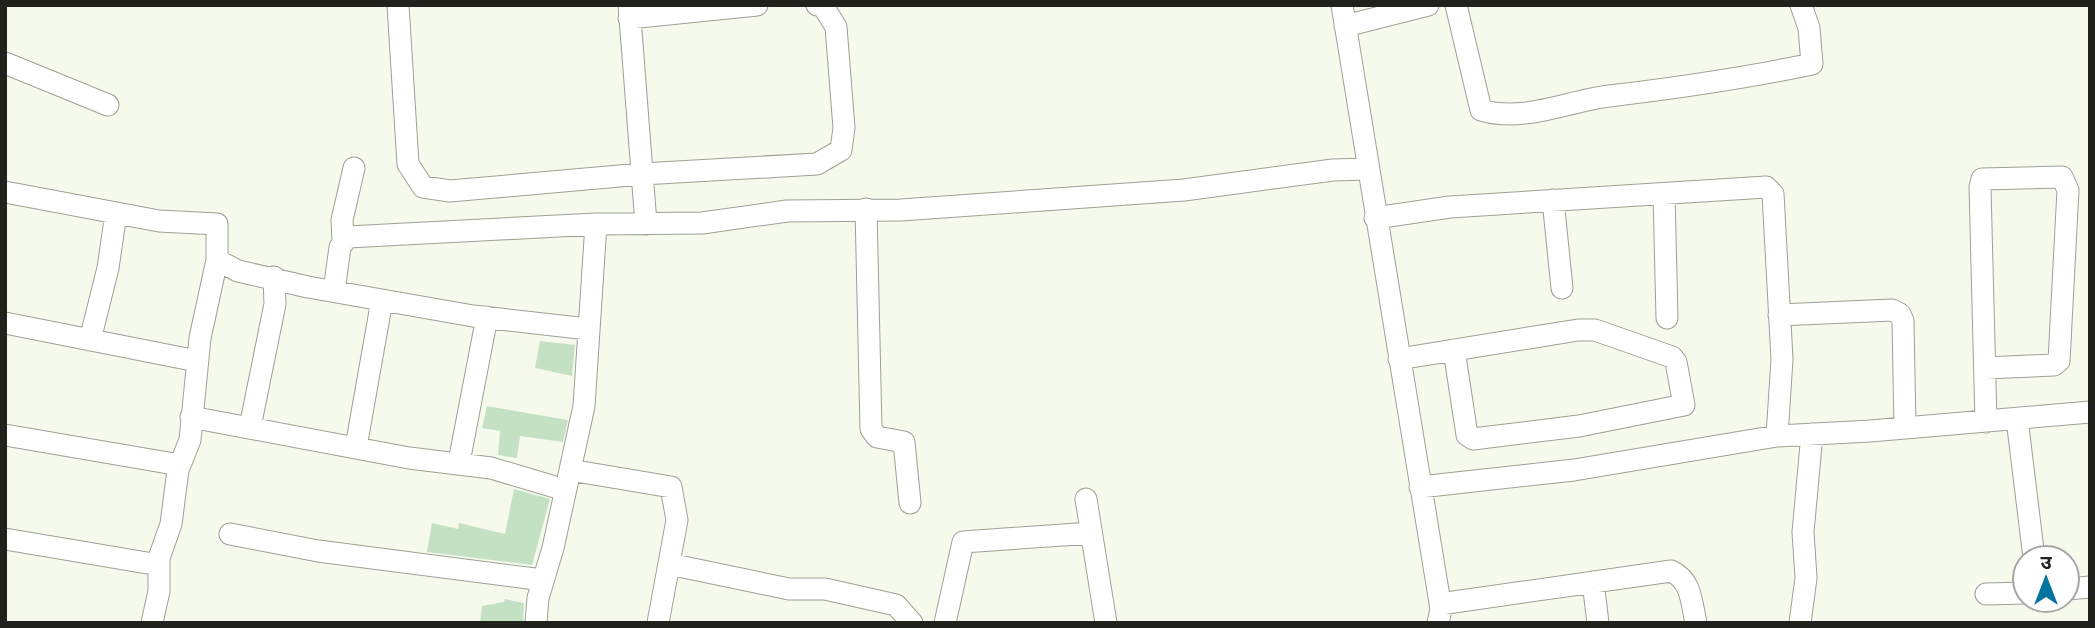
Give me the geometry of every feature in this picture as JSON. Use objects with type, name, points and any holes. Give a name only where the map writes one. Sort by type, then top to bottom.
[{"type":"street","points":[[398,5],[408,164],[423,187],[450,191],[642,174],[817,164],[841,150],[844,128],[836,27],[823,6],[817,5]]},
{"type":"street","points":[[646,224],[629,11],[757,5]]},
{"type":"street","points":[[1428,5],[1343,15],[1442,615],[1593,582],[1671,571],[1683,577],[1689,586],[1696,623]]},
{"type":"street","points":[[1456,5],[1481,110],[1494,114],[1570,106],[1606,96],[1645,93],[1812,64],[1809,28],[1801,5]]},
{"type":"street","points":[[5,63],[108,105]]},
{"type":"street","points":[[334,291],[343,241],[342,220],[354,168]]},
{"type":"street","points":[[343,241],[348,237],[596,224],[702,223],[787,211],[901,210],[1184,190],[1333,170],[1367,169]]},
{"type":"street","points":[[1985,368],[2054,365],[2059,361],[2068,190],[2062,177],[1989,176],[1982,179],[1980,187],[1986,422]]},
{"type":"street","points":[[1375,218],[1450,207],[1741,188],[1770,190],[1773,194],[1782,359],[1777,436]]},
{"type":"street","points":[[5,192],[159,221],[217,224],[217,260],[207,296],[197,361],[190,440],[180,465],[171,524],[159,565],[159,591],[152,623]]},
{"type":"street","points":[[1664,194],[1667,318]]},
{"type":"street","points":[[1553,200],[1562,288]]},
{"type":"street","points":[[866,209],[871,429],[877,437],[904,442],[910,503]]},
{"type":"street","points":[[90,340],[108,268],[116,213]]},
{"type":"street","points":[[542,621],[543,580],[584,407],[596,224]]},
{"type":"street","points":[[217,260],[238,271],[382,300],[486,317],[588,329]]},
{"type":"street","points":[[250,427],[275,304],[274,277]]},
{"type":"street","points":[[356,447],[382,300]]},
{"type":"street","points":[[1779,315],[1892,310],[1900,314],[1903,321],[1905,428]]},
{"type":"street","points":[[458,462],[486,317]]},
{"type":"street","points":[[5,323],[197,361]]},
{"type":"street","points":[[1399,359],[1454,350],[1595,330],[1672,357],[1676,362],[1684,405],[1579,426],[1473,439],[1466,435],[1454,350]]},
{"type":"street","points":[[1420,487],[1574,470],[1777,436],[2090,412]]},
{"type":"street","points":[[191,417],[410,458],[458,462],[568,480],[671,487],[677,520],[658,623]]},
{"type":"street","points":[[2017,419],[2032,544]]},
{"type":"street","points":[[1800,623],[1806,578],[1803,532],[1812,434]]},
{"type":"street","points":[[5,435],[180,465]]},
{"type":"street","points":[[1086,499],[1105,623]]},
{"type":"street","points":[[945,623],[963,542],[1091,533]]},
{"type":"street","points":[[230,534],[318,551],[543,580]]},
{"type":"street","points":[[5,539],[159,565]]},
{"type":"street","points":[[669,564],[789,589],[825,589],[896,605],[912,623]]},
{"type":"street","points":[[1593,582],[1598,623]]},
{"type":"street","points":[[1986,594],[2011,593]]},
{"type":"building","points":[[540,341],[575,345],[572,376],[535,368]]},
{"type":"building","points":[[487,406],[568,420],[563,442],[520,436],[517,458],[498,455],[500,431],[482,428]]},
{"type":"building","points":[[514,489],[550,499],[532,565],[427,552],[432,523],[458,529],[459,523],[505,534]]},
{"type":"building","points":[[505,599],[524,603],[523,623],[480,623],[482,606],[504,602]]}]
